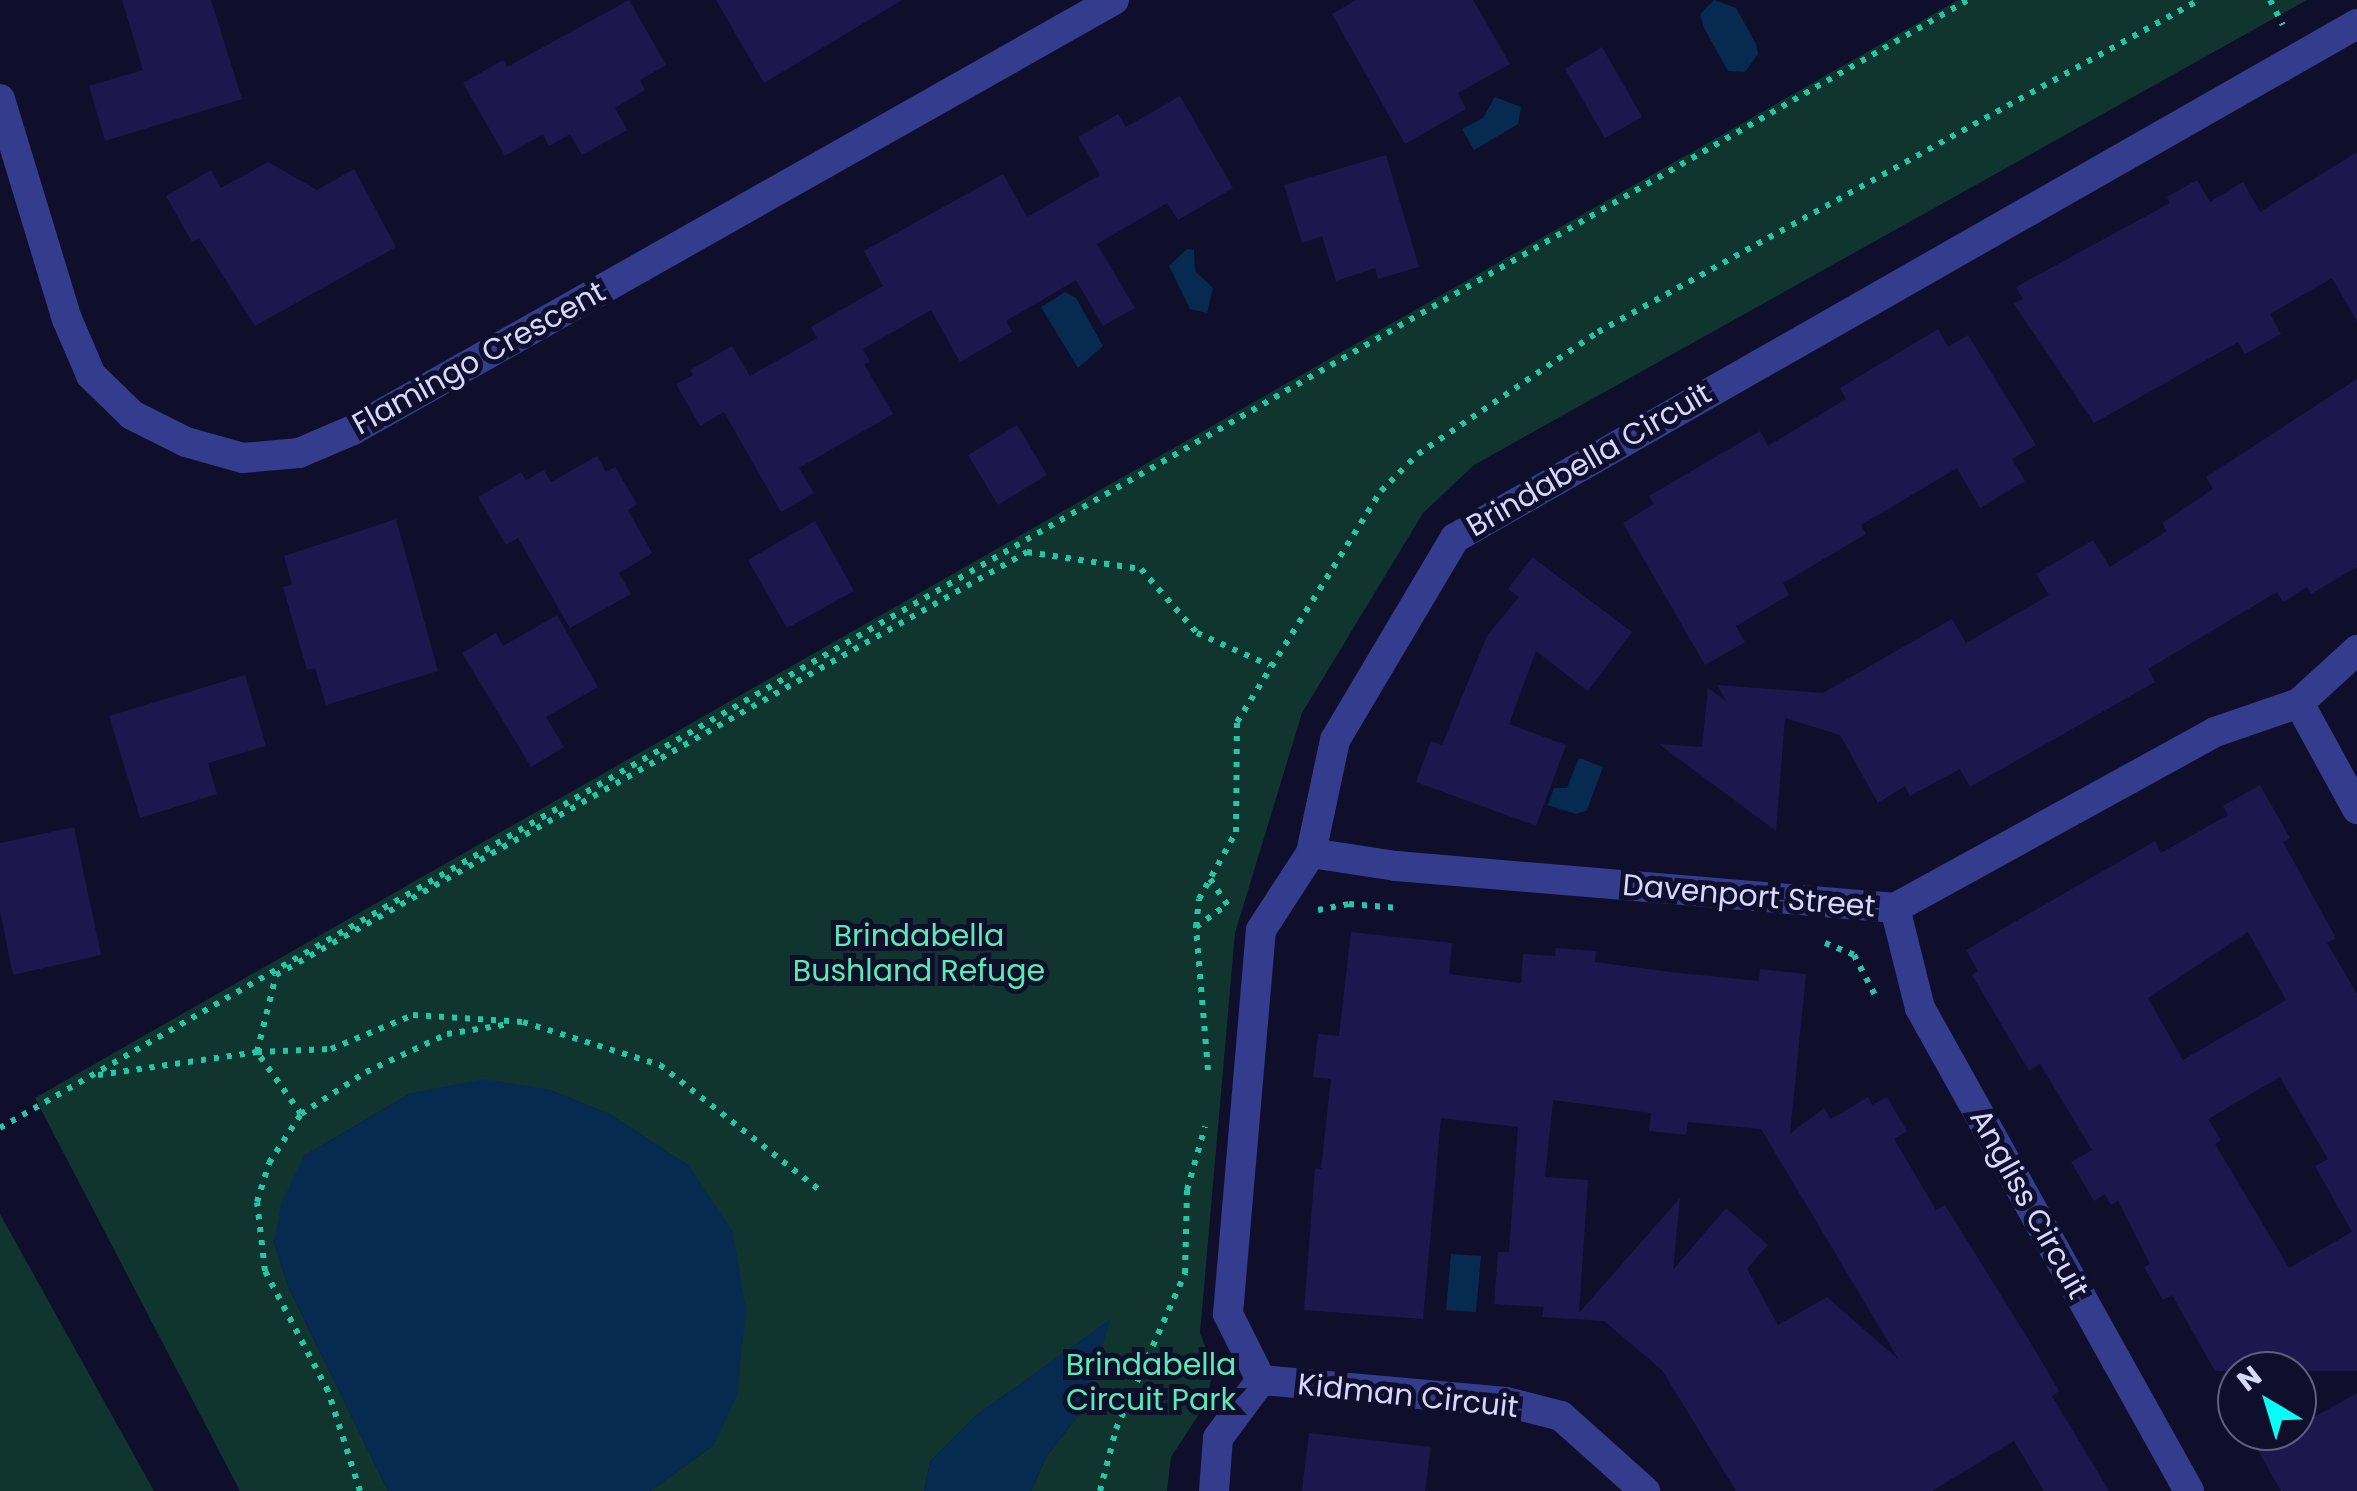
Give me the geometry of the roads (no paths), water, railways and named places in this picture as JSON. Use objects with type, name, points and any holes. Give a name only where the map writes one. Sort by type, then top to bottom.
[{"type":"street","name":"Flamingo Crescent","points":[[0,99],[67,319],[91,375],[132,415],[186,442],[262,456],[300,452],[354,430],[1114,0]]},
{"type":"street","name":"Brindabella Circuit","points":[[1261,1380],[1228,1314],[1261,930],[1311,853],[1335,740],[1454,538],[2357,24]]},
{"type":"street","name":"Davenport Street","points":[[1311,853],[1396,866],[1894,908],[2215,732],[2299,703],[2357,650]]},
{"type":"street","points":[[2299,703],[2357,809]]},
{"type":"street","name":"Angliss Circuit","points":[[1894,908],[1920,1008],[2189,1491]]},
{"type":"street","points":[[1214,1491],[1218,1438],[1261,1380]]},
{"type":"street","name":"Kidman Circuit","points":[[1261,1380],[1506,1402],[1561,1416],[1646,1491]]},
{"type":"water","points":[[1714,0],[1736,8],[1756,44],[1758,54],[1745,72],[1728,71],[1704,28],[1700,14]]},
{"type":"water","points":[[1495,97],[1521,107],[1518,124],[1474,150],[1462,129],[1483,118]]},
{"type":"water","points":[[1187,249],[1194,250],[1195,271],[1213,288],[1207,313],[1190,309],[1169,266]]},
{"type":"water","points":[[1065,292],[1076,298],[1103,346],[1078,368],[1041,307]]},
{"type":"water","points":[[1579,758],[1603,767],[1587,810],[1576,814],[1548,805],[1554,788],[1567,788]]},
{"type":"water","points":[[484,1079],[547,1089],[609,1114],[689,1166],[733,1232],[746,1310],[737,1395],[714,1445],[650,1491],[388,1491],[288,1286],[274,1242],[281,1204],[304,1156],[411,1093]]},
{"type":"water","points":[[1451,1254],[1481,1256],[1476,1312],[1446,1310]]},
{"type":"water","points":[[1111,1319],[1081,1412],[1046,1457],[1031,1491],[924,1491],[930,1462],[978,1414]]},
{"type":"park label","name":"Brindabella Bushland Refuge","points":[[919,953]]},
{"type":"park label","name":"Brindabella Circuit Park","points":[[1151,1382]]}]
